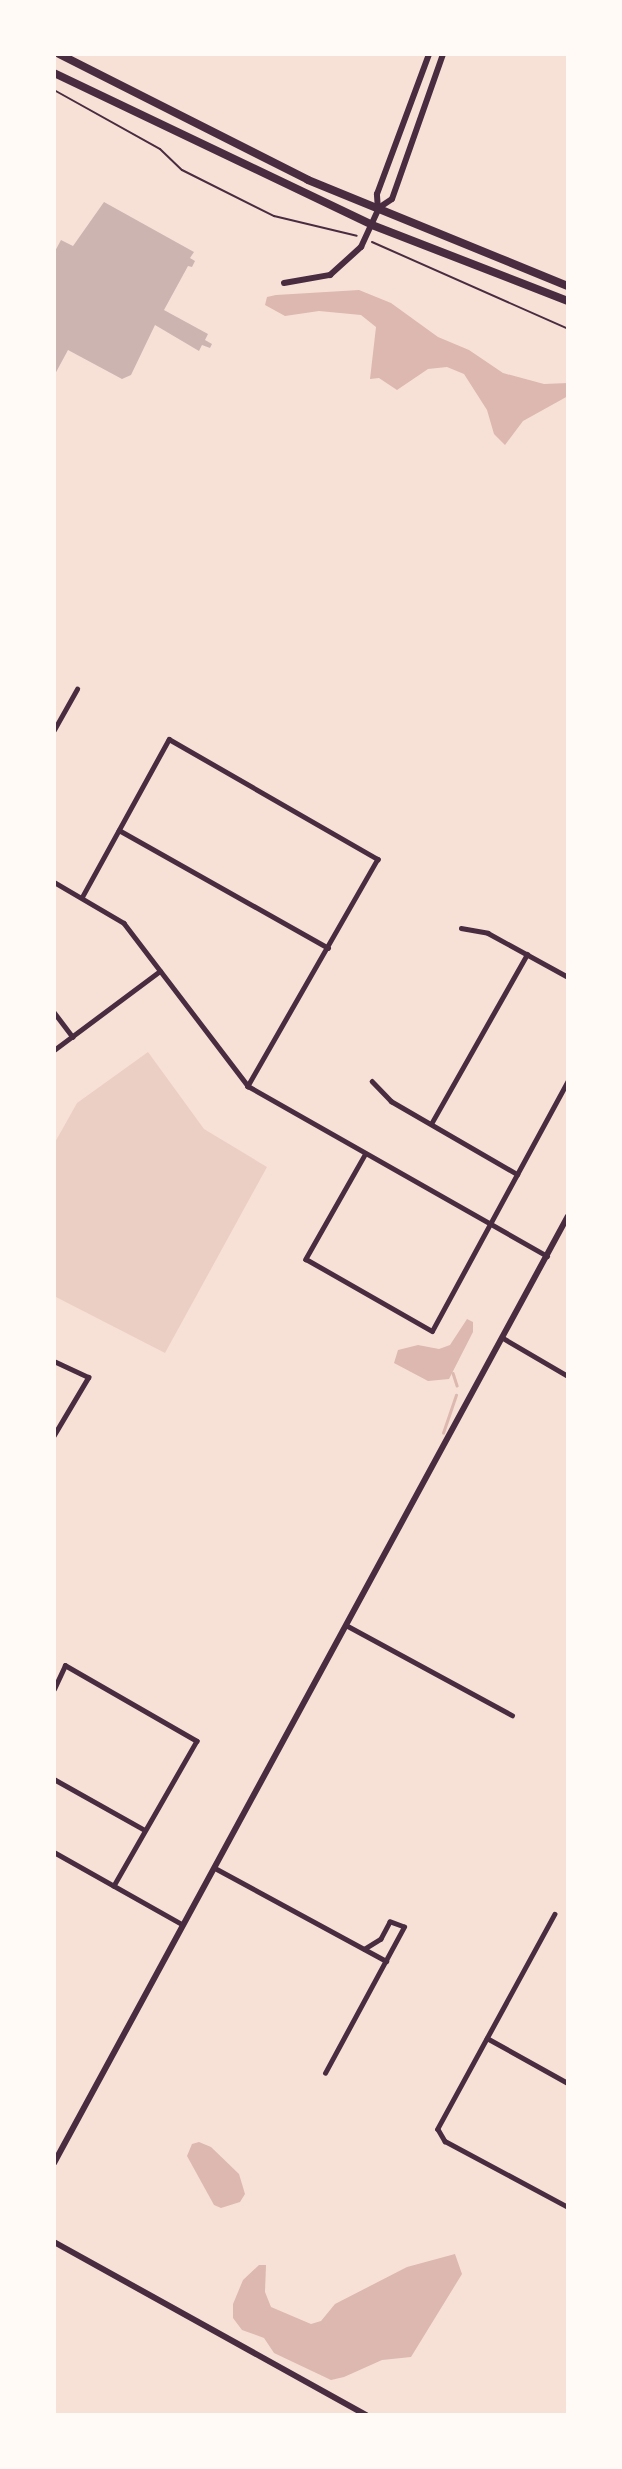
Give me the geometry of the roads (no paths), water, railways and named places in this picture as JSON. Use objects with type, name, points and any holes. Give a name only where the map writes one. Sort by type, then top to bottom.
[{"type":"highway","points":[[59,54],[254,155],[568,286]]},
{"type":"highway","points":[[54,73],[372,225],[568,301]]},
{"type":"street","points":[[284,283],[318,279],[341,269],[361,247],[379,208],[377,194],[429,54]]},
{"type":"street","points":[[379,208],[391,199],[443,54]]},
{"type":"street","points":[[54,730],[76,690]]},
{"type":"street","points":[[82,897],[169,739],[378,859],[248,1086]]},
{"type":"street","points":[[120,830],[328,948]]},
{"type":"street","points":[[54,882],[124,923],[248,1086],[490,1226],[548,1256]]},
{"type":"street","points":[[461,928],[488,933],[568,977]]},
{"type":"street","points":[[431,1124],[527,954]]},
{"type":"street","points":[[54,1050],[160,971]]},
{"type":"street","points":[[54,1012],[73,1037]]},
{"type":"street","points":[[372,1081],[391,1101],[517,1174]]},
{"type":"street","points":[[365,1155],[306,1259],[432,1331],[568,1081]]},
{"type":"street","points":[[54,2163],[568,1216]]},
{"type":"street","points":[[503,1338],[568,1376]]},
{"type":"street","points":[[54,1362],[89,1377],[54,1436]]},
{"type":"street","points":[[345,1625],[513,1715]]},
{"type":"street","points":[[54,1689],[65,1665],[197,1741],[114,1886]]},
{"type":"street","points":[[54,1779],[145,1830]]},
{"type":"street","points":[[54,1852],[183,1924]]},
{"type":"street","points":[[214,1867],[386,1961]]},
{"type":"street","points":[[555,1914],[441,2119],[438,2129],[442,2138],[568,2207]]},
{"type":"street","points":[[325,2073],[404,1933],[402,1924],[390,1922],[381,1940],[365,1949]]},
{"type":"street","points":[[487,2038],[568,2083]]},
{"type":"street","points":[[54,2242],[366,2415]]},
{"type":"waterway","points":[[453,1373],[457,1385]]},
{"type":"waterway","points":[[443,1433],[456,1395]]}]
